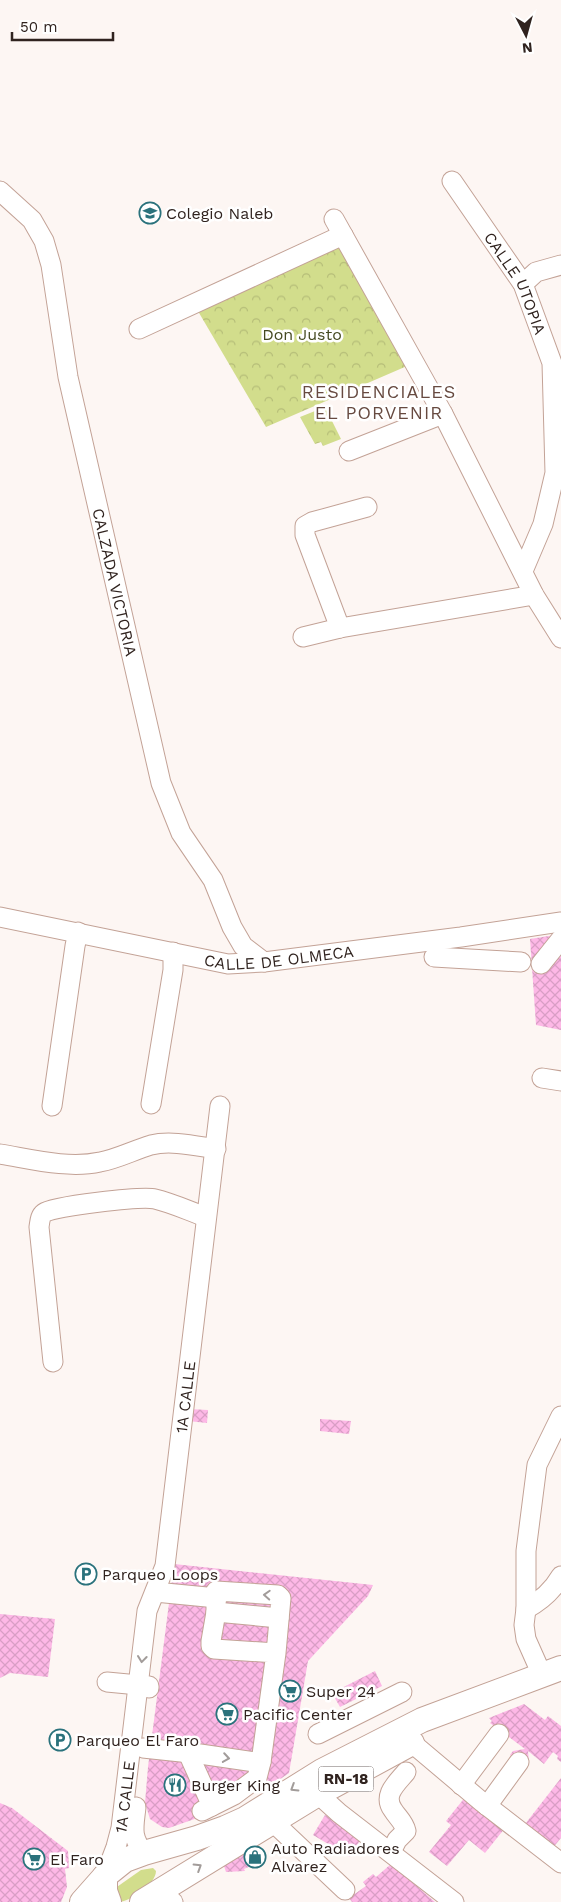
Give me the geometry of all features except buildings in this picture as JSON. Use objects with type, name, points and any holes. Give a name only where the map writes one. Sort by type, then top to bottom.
[{"type":"main road","name":"RN-18","points":[[82,1902],[104,1876],[125,1860],[211,1834],[245,1819],[322,1771],[410,1735],[422,1720],[555,1674]]},
{"type":"main road","points":[[318,1794],[320,1783],[410,1735]]},
{"type":"main road","name":"RN-18","points":[[160,1896],[272,1821],[318,1794]]},
{"type":"main road","points":[[144,1853],[157,1857],[166,1865],[168,1876],[160,1896]]},
{"type":"main road","points":[[104,1876],[105,1891],[109,1902]]},
{"type":"street","name":"CALLE UTOPIA","points":[[452,181],[523,284],[552,363],[555,473],[543,524],[523,571]]},
{"type":"street","name":"CALZADA VICTORIA","points":[[0,192],[32,220],[44,240],[51,265],[68,377],[160,783],[181,834],[213,880],[232,927],[243,946],[264,962]]},
{"type":"street","points":[[334,219],[443,414],[534,595],[561,638]]},
{"type":"street","points":[[139,329],[343,235]]},
{"type":"street","points":[[523,284],[536,272],[561,264]]},
{"type":"street","points":[[349,451],[443,414]]},
{"type":"street","points":[[340,628],[305,535],[305,526],[312,522],[367,507]]},
{"type":"street","points":[[303,636],[534,595]]},
{"type":"street","name":"CALLE DE OLMECA","points":[[0,917],[77,939],[173,961],[228,964],[264,962],[561,922]]},
{"type":"street","points":[[460,937],[463,959]]},
{"type":"street","points":[[52,1106],[77,939]]},
{"type":"street","points":[[541,964],[561,939]]},
{"type":"street","points":[[434,957],[521,962]]},
{"type":"street","points":[[151,1104],[173,961]]},
{"type":"street","points":[[542,1078],[561,1080]]},
{"type":"street","name":"1A CALLE","points":[[144,1853],[136,1844],[133,1831],[143,1748],[147,1611],[165,1566],[220,1106]]},
{"type":"street","points":[[0,1154],[66,1163],[86,1163],[100,1162],[152,1145],[165,1143],[216,1149]]},
{"type":"street","points":[[53,1362],[39,1227],[40,1217],[45,1212],[107,1202],[154,1199],[206,1217]]},
{"type":"street","points":[[555,1674],[526,1639],[524,1625],[526,1609],[526,1551],[537,1465],[561,1416]]},
{"type":"street","points":[[526,1609],[555,1587],[561,1576]]},
{"type":"street","points":[[156,1588],[216,1600],[279,1618],[276,1653],[261,1762],[257,1778],[234,1795],[207,1809],[188,1753]]},
{"type":"street","points":[[216,1600],[210,1641],[214,1649],[276,1653]]},
{"type":"street","points":[[107,1682],[144,1685]]},
{"type":"street","name":"1A CALLE","points":[[104,1876],[116,1848],[121,1828],[144,1685]]},
{"type":"street","points":[[318,1734],[402,1692]]},
{"type":"street","points":[[462,1785],[499,1734]]},
{"type":"street","points":[[410,1735],[462,1785],[561,1862]]},
{"type":"street","points":[[143,1748],[261,1762]]},
{"type":"street","points":[[487,1806],[518,1762]]},
{"type":"street","points":[[391,1852],[397,1840],[406,1830],[404,1823],[392,1810],[389,1800],[391,1789],[406,1772]]},
{"type":"street","points":[[318,1794],[339,1813],[454,1902]]},
{"type":"street","points":[[272,1821],[345,1890]]},
{"type":"green space","name":"Don Justo","points":[[343,235],[414,363],[266,427],[195,306]]},
{"type":"green space","points":[[325,407],[341,439],[323,446],[321,442],[315,444],[300,417]]},
{"type":"green space","points":[[153,1868],[156,1871],[155,1876],[147,1887],[135,1896],[118,1902],[114,1889],[141,1870]]},
{"type":"place","name":"Colegio Naleb","points":[[150,213]]},
{"type":"place","name":"Parqueo Loops","points":[[86,1574]]},
{"type":"place","name":"Super 24","points":[[290,1691]]},
{"type":"place","name":"Pacific Center","points":[[227,1714]]},
{"type":"place","name":"Parqueo El Faro","points":[[60,1740]]},
{"type":"place","name":"Burger King","points":[[175,1785]]},
{"type":"place","name":"Auto Radiadores Alvarez","points":[[255,1857]]},
{"type":"place","name":"El Faro","points":[[34,1859]]},
{"type":"district","name":"RESIDENCIALES EL PORVENIR","points":[[379,401]]}]
